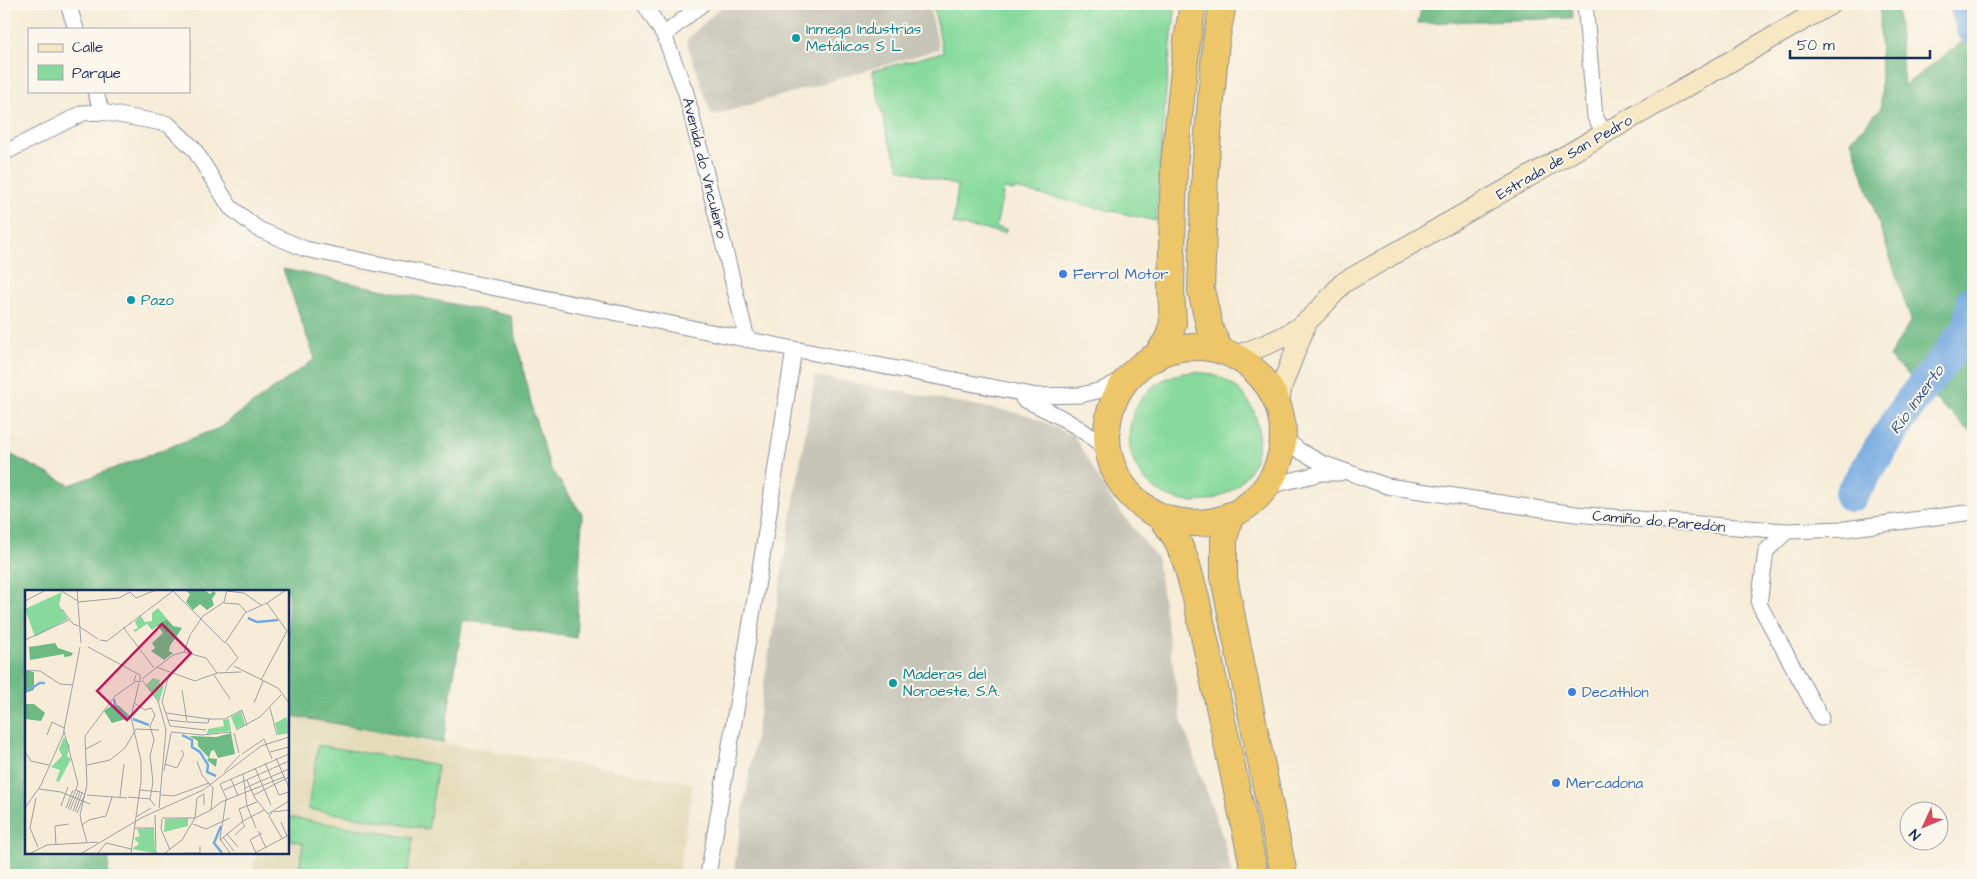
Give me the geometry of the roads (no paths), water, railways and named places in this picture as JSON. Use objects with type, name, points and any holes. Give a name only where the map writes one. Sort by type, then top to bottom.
[{"type":"highway","points":[[1155,358],[1168,339],[1172,322],[1174,165],[1187,41],[1193,4]]},
{"type":"highway","points":[[1163,519],[1205,523],[1230,515],[1252,501],[1266,487],[1277,469],[1284,438],[1278,408],[1270,389],[1256,373],[1226,352],[1210,329],[1201,290],[1204,170],[1216,41],[1223,4]]},
{"type":"highway","points":[[1226,352],[1192,347],[1173,350],[1155,358],[1132,374],[1124,382],[1110,408],[1107,422],[1107,450],[1114,472],[1129,495],[1163,519],[1176,538],[1186,562],[1196,598],[1255,875]]},
{"type":"highway","points":[[1230,515],[1224,540],[1224,578],[1284,875]]},
{"type":"street","points":[[68,4],[76,28]]},
{"type":"street","name":"Avenida do Vinculeiro","points":[[644,4],[664,35],[686,93],[747,339]]},
{"type":"street","points":[[664,35],[702,4]]},
{"type":"street","points":[[1585,4],[1595,117],[1605,134]]},
{"type":"street","name":"Estrada de San Pedro","points":[[1307,321],[1343,283],[1831,4]]},
{"type":"street","points":[[96,92],[102,112]]},
{"type":"street","points":[[4,153],[83,113],[102,112],[168,124],[194,149],[230,207],[258,229],[304,248],[1008,392],[1036,396],[1080,395],[1102,390],[1132,374]]},
{"type":"street","points":[[1226,352],[1260,348],[1291,332],[1307,321]]},
{"type":"street","points":[[1278,408],[1282,385],[1307,321]]},
{"type":"street","points":[[708,875],[763,551],[794,349]]},
{"type":"street","points":[[1008,392],[1065,418],[1093,437],[1107,450]]},
{"type":"street","points":[[1284,438],[1314,459],[1347,473]]},
{"type":"street","points":[[1266,487],[1322,473],[1347,473]]},
{"type":"street","name":"Camiño do Paredón","points":[[1347,473],[1387,486],[1576,514],[1787,531],[1845,529],[1973,512]]},
{"type":"street","points":[[1787,531],[1766,551],[1759,604],[1821,718]]},
{"type":"waterway","name":"Río Inxerto","points":[[1966,4],[1973,28]]},
{"type":"waterway","name":"Río Inxerto","points":[[1851,495],[1909,404],[1971,326],[1973,301]]},
{"type":"place","name":"Inmega Industrias Metálicas S L","points":[[796,38]]},
{"type":"place","name":"Ferrol Motor","points":[[1063,274]]},
{"type":"place","name":"Pazo","points":[[131,300]]},
{"type":"place","name":"Maderas del Noroeste, S.A.","points":[[893,683]]},
{"type":"place","name":"Decathlon","points":[[1572,692]]},
{"type":"place","name":"Mercadona","points":[[1556,783]]}]
